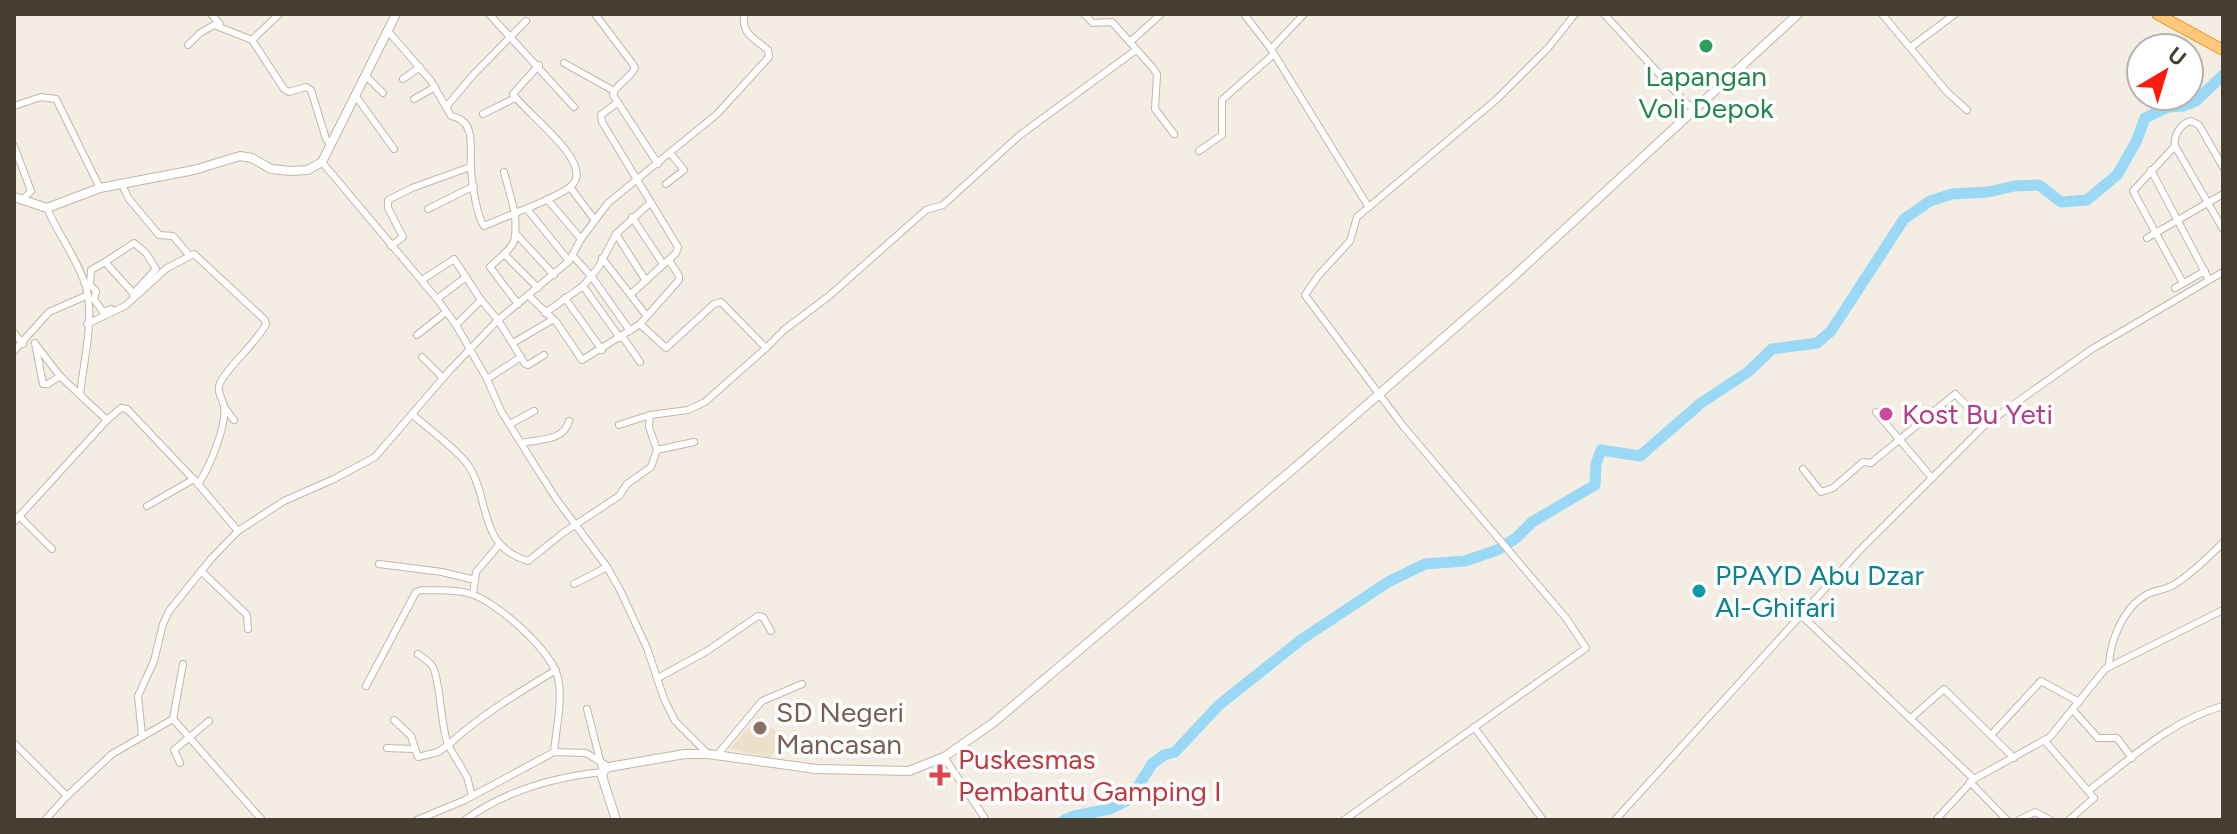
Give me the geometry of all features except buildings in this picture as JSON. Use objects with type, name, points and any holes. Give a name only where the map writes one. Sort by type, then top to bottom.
[{"type":"highway","points":[[2157,14],[2223,50]]},
{"type":"street","points":[[211,14],[222,27]]},
{"type":"street","points":[[252,40],[279,14]]},
{"type":"street","points":[[18,199],[47,208],[100,188],[194,170],[240,156],[252,158],[271,169],[308,170],[322,162],[396,14]]},
{"type":"street","points":[[489,14],[539,65],[574,107]]},
{"type":"street","points":[[595,14],[635,67],[614,91]]},
{"type":"street","points":[[142,735],[138,696],[154,661],[163,624],[169,611],[201,571],[238,531],[284,501],[375,457],[469,349],[571,258],[594,219],[608,203],[717,114],[769,57],[768,50],[747,33],[743,25],[745,14]]},
{"type":"street","points":[[1084,14],[1093,23],[1112,22],[1157,74],[1155,109],[1174,134]]},
{"type":"street","points":[[1131,41],[1161,14]]},
{"type":"street","points":[[1244,14],[1273,52],[1368,206]]},
{"type":"street","points":[[1199,151],[1222,135],[1222,100],[1273,52],[1304,14]]},
{"type":"street","points":[[1344,820],[1586,648],[1566,618],[1510,550],[1403,426],[1305,299],[1306,292],[1318,276],[1350,241],[1357,217],[1497,99],[1548,48],[1575,14]]},
{"type":"street","points":[[1604,14],[1695,110]]},
{"type":"street","points":[[465,820],[484,806],[531,786],[685,754],[713,754],[816,769],[894,772],[916,769],[944,757],[993,723],[1380,393],[1512,278],[1798,14]]},
{"type":"street","points":[[1882,14],[1947,92],[1967,110]]},
{"type":"street","points":[[1911,47],[1955,14]]},
{"type":"street","points":[[446,107],[526,21]]},
{"type":"street","points":[[188,45],[211,26],[222,27],[252,40],[284,89],[289,92],[306,87],[311,90],[330,144]]},
{"type":"street","points":[[388,31],[435,87],[451,116],[468,126],[472,148],[470,167],[484,226],[547,199],[570,187],[577,178],[577,168],[561,144],[515,98],[514,90],[539,65]]},
{"type":"street","points":[[619,425],[650,415],[688,410],[705,402],[784,330],[829,296],[926,210],[943,205],[1020,135],[1136,50]]},
{"type":"street","points":[[564,63],[614,91],[658,164]]},
{"type":"street","points":[[403,79],[420,67]]},
{"type":"street","points":[[366,76],[383,93]]},
{"type":"street","points":[[414,99],[435,87]]},
{"type":"street","points":[[355,95],[394,149]]},
{"type":"street","points":[[14,106],[41,97],[56,99],[100,188]]},
{"type":"street","points":[[483,114],[515,98]]},
{"type":"street","points":[[618,102],[600,119],[678,247],[631,294]]},
{"type":"street","points":[[2223,167],[2195,122],[2185,123],[2175,137],[2175,146],[2223,229]]},
{"type":"street","points":[[14,146],[31,191],[18,199]]},
{"type":"street","points":[[2175,146],[2133,190],[2183,283]]},
{"type":"street","points":[[666,184],[684,170],[671,154]]},
{"type":"street","points":[[322,162],[456,325],[487,379],[501,411],[557,500],[607,567],[634,619],[675,721],[713,754]]},
{"type":"street","points":[[391,246],[403,237],[388,205],[391,198],[470,167]]},
{"type":"street","points":[[2151,170],[2209,280]]},
{"type":"street","points":[[504,172],[515,213],[517,235],[514,243],[490,270],[518,304]]},
{"type":"street","points":[[121,183],[129,199],[159,235],[173,236],[189,255]]},
{"type":"street","points":[[428,209],[474,186]]},
{"type":"street","points":[[570,187],[594,219]]},
{"type":"street","points":[[2147,238],[2223,194]]},
{"type":"street","points":[[547,199],[581,239]]},
{"type":"street","points":[[545,313],[592,277],[616,234],[650,203]]},
{"type":"street","points":[[47,208],[91,296],[103,312],[119,306],[156,269],[146,253],[134,243],[90,272],[88,286]]},
{"type":"street","points":[[527,209],[592,277],[630,331]]},
{"type":"street","points":[[528,295],[557,323],[582,360],[640,324],[679,278],[632,217]]},
{"type":"street","points":[[616,234],[646,281]]},
{"type":"street","points":[[517,235],[554,275]]},
{"type":"street","points":[[504,254],[538,288]]},
{"type":"street","points":[[87,324],[125,306],[167,268],[189,255],[198,256],[266,324],[255,343],[222,380],[218,394],[234,420]]},
{"type":"street","points":[[602,258],[646,315]]},
{"type":"street","points":[[422,280],[452,259],[456,260],[528,365],[544,355]]},
{"type":"street","points":[[105,262],[133,293]]},
{"type":"street","points":[[2175,288],[2205,271]]},
{"type":"street","points":[[1615,820],[1801,615],[1986,424],[2092,349],[2223,272]]},
{"type":"street","points":[[437,299],[466,277]]},
{"type":"street","points":[[583,286],[640,362]]},
{"type":"street","points":[[80,395],[91,296]]},
{"type":"street","points":[[14,351],[49,312],[91,296]]},
{"type":"street","points":[[565,298],[602,350]]},
{"type":"street","points":[[456,325],[481,300]]},
{"type":"street","points":[[640,324],[666,348],[714,304],[721,302],[766,348]]},
{"type":"street","points":[[417,335],[446,312]]},
{"type":"street","points":[[513,343],[552,320]]},
{"type":"street","points":[[14,333],[23,344]]},
{"type":"street","points":[[30,335],[60,376],[107,420]]},
{"type":"street","points":[[35,343],[43,384],[60,376]]},
{"type":"street","points":[[422,357],[443,378]]},
{"type":"street","points":[[487,379],[521,357]]},
{"type":"street","points":[[1804,470],[1822,492],[1833,488],[1863,462],[1871,463],[1955,394],[1986,424]]},
{"type":"street","points":[[52,549],[16,519],[121,408],[127,409],[196,481],[238,531]]},
{"type":"street","points":[[147,506],[196,481],[211,463],[225,408]]},
{"type":"street","points":[[510,424],[534,411]]},
{"type":"street","points":[[1876,412],[1932,478]]},
{"type":"street","points":[[412,414],[466,463],[499,545],[528,561],[619,496],[627,484],[651,467],[657,450],[649,427],[650,415]]},
{"type":"street","points":[[522,443],[560,436],[568,428],[569,421]]},
{"type":"street","points":[[657,450],[694,442]]},
{"type":"street","points":[[2109,666],[2119,628],[2128,612],[2145,596],[2170,588],[2183,579],[2223,543]]},
{"type":"street","points":[[473,594],[481,565],[499,545]]},
{"type":"street","points":[[379,564],[442,572],[475,580]]},
{"type":"street","points":[[574,584],[607,567]]},
{"type":"street","points":[[201,571],[245,612],[249,618],[248,629]]},
{"type":"street","points":[[366,686],[416,592],[473,594],[501,609],[534,642],[556,670],[559,686],[554,752]]},
{"type":"street","points":[[1936,820],[1972,780],[2045,741],[2109,666],[2223,610]]},
{"type":"street","points":[[1801,615],[1911,718],[2007,820]]},
{"type":"street","points":[[658,678],[707,651],[758,616],[764,619],[771,631]]},
{"type":"street","points":[[418,654],[429,662],[435,673],[442,727],[448,745],[467,777],[472,796]]},
{"type":"street","points":[[173,719],[183,664]]},
{"type":"street","points":[[394,720],[411,736],[413,749],[418,757],[422,757],[438,752],[506,700],[556,670]]},
{"type":"street","points":[[1991,735],[2041,681],[2079,702]]},
{"type":"street","points":[[713,754],[762,701],[802,684]]},
{"type":"street","points":[[1911,718],[1944,689],[2014,758]]},
{"type":"street","points":[[2088,791],[2191,717],[2223,706]]},
{"type":"street","points":[[587,709],[599,762]]},
{"type":"street","points":[[2073,710],[2098,738],[2117,738],[2132,758]]},
{"type":"street","points":[[45,820],[112,754],[173,719]]},
{"type":"street","points":[[173,719],[262,820]]},
{"type":"street","points":[[180,763],[174,750],[209,721]]},
{"type":"street","points":[[1474,727],[1543,820]]},
{"type":"street","points":[[2045,741],[2094,798],[2069,820]]},
{"type":"street","points":[[14,743],[67,796]]},
{"type":"street","points":[[387,748],[413,749]]},
{"type":"street","points":[[417,820],[472,796],[554,752],[586,753],[606,769],[606,793],[616,820]]},
{"type":"street","points":[[944,757],[986,820]]},
{"type":"street","points":[[2019,820],[2035,812],[2050,820]]},
{"type":"shaded area","name":"SD Negeri Mancasan","points":[[758,716],[787,741],[768,758],[730,749]]},
{"type":"waterway","points":[[1064,820],[1110,809],[1130,799],[1152,764],[1164,755],[1175,752],[1219,705],[1302,639],[1388,582],[1425,564],[1465,561],[1497,550],[1516,538],[1532,522],[1595,485],[1596,464],[1601,450],[1640,456],[1701,403],[1748,372],[1772,349],[1817,343],[1831,331],[1904,219],[1930,201],[1952,194],[2039,185],[2061,202],[2087,200],[2117,175],[2136,142],[2145,118],[2168,107],[2196,101],[2223,75]]},
{"type":"place","name":"Lapangan Voli Depok","points":[[1706,46]]},
{"type":"place","name":"Kost Bu Yeti","points":[[1886,414]]},
{"type":"place","name":"PPAYD Abu Dzar Al-Ghifari","points":[[1699,591]]},
{"type":"place","name":"SD Negeri Mancasan","points":[[760,728]]},
{"type":"place","name":"Puskesmas Pembantu Gamping I","points":[[940,775]]}]
